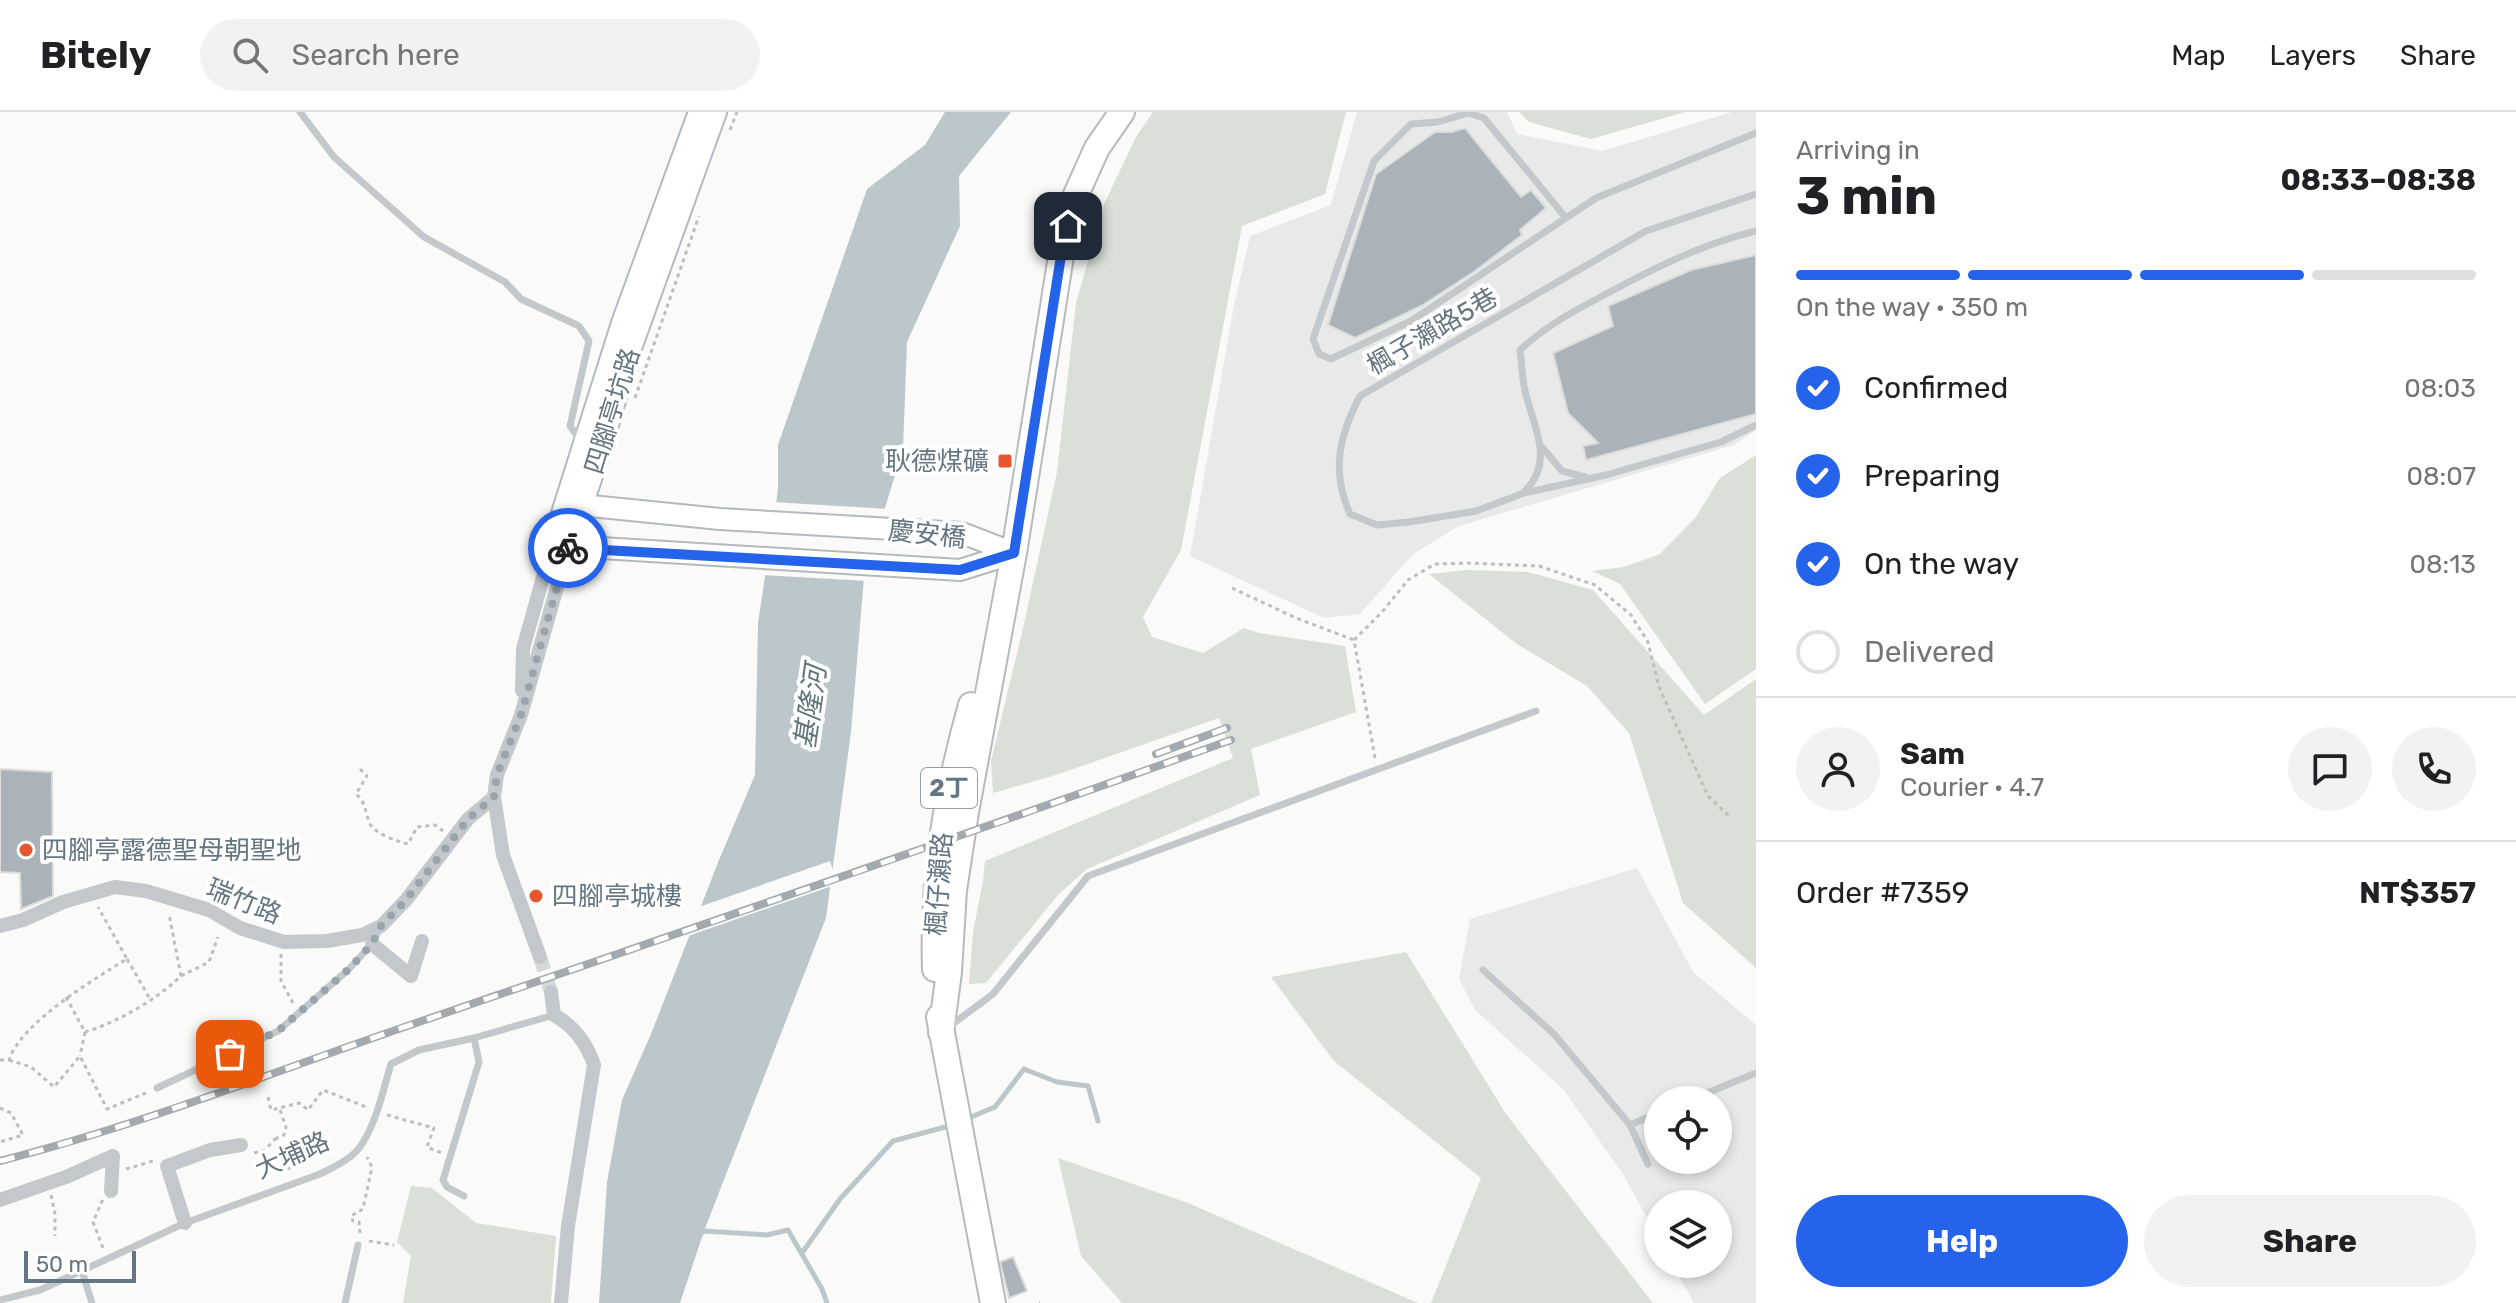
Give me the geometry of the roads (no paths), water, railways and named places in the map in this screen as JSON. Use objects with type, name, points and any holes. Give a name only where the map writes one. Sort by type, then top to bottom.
[{"type":"main road","name":"楓仔瀨路","points":[[993,1303],[941,1032],[949,972],[954,890],[1014,553],[1061,256],[1075,197],[1097,148],[1122,112]]},
{"type":"street","name":"四腳亭坑路","points":[[494,797],[497,775],[521,715],[560,546],[573,505],[583,443],[622,323],[699,112]]},
{"type":"street","name":"四腳亭坑路","points":[[573,505],[602,446],[626,362],[716,112]]},
{"type":"street","name":"慶安橋","points":[[573,505],[720,519],[962,533],[1014,553]]},
{"type":"street","name":"慶安橋","points":[[560,546],[960,570],[1014,553]]},
{"type":"street","name":"瑞竹路","points":[[0,926],[115,887],[146,891],[209,910],[240,928],[284,942],[327,941],[362,935],[381,926],[406,900],[468,819],[494,797]]},
{"type":"street","points":[[494,797],[503,855],[540,957]]},
{"type":"street","points":[[372,944],[411,976],[422,941]]},
{"type":"street","points":[[551,992],[554,1015],[566,1021],[580,1037],[594,1065],[568,1226],[561,1303]]},
{"type":"street","points":[[185,1223],[167,1166],[210,1150],[241,1145]]},
{"type":"street","points":[[0,1200],[113,1156],[111,1191]]},
{"type":"lane","points":[[300,112],[334,157],[424,237],[505,282],[521,299],[579,326],[589,341],[570,426],[583,443]]},
{"type":"lane","points":[[1566,218],[1484,118],[1468,113],[1438,122],[1411,124],[1374,161],[1313,339],[1319,354],[1331,359],[1411,321],[1566,218],[1596,198],[1756,133]]},
{"type":"lane","name":"楓子瀨路5巷","points":[[1756,194],[1646,231],[1360,396],[1344,427],[1339,461],[1341,492],[1350,514],[1377,525],[1476,511],[1524,493],[1606,475],[1721,442],[1756,425]]},
{"type":"lane","points":[[1524,493],[1533,483],[1542,457],[1525,392],[1520,350],[1545,327],[1671,260],[1725,239],[1756,231]]},
{"type":"lane","points":[[1541,445],[1562,471],[1580,478],[1606,475]]},
{"type":"lane","points":[[941,1032],[993,994],[1088,876],[1536,711]]},
{"type":"lane","name":"瑞竹路","points":[[157,1088],[278,1031],[348,970],[372,944],[381,926]]},
{"type":"lane","points":[[1483,970],[1554,1034],[1630,1125],[1644,1155]]},
{"type":"lane","name":"大埔路","points":[[0,1300],[40,1290],[185,1223],[340,1163],[361,1147],[391,1064],[419,1050],[554,1015]]},
{"type":"lane","points":[[464,1196],[447,1187],[443,1180],[479,1062],[474,1038]]},
{"type":"lane","points":[[1724,1086],[1756,1073]]},
{"type":"lane","points":[[1630,1125],[1644,1119]]},
{"type":"lane","points":[[345,1303],[358,1245]]},
{"type":"lane","points":[[82,1271],[92,1303]]},
{"type":"water","name":"基隆河","points":[[945,112],[1011,112],[959,176],[960,226],[907,342],[903,449],[864,577],[851,732],[826,918],[704,1231],[680,1303],[599,1303],[607,1182],[622,1100],[755,775],[758,623],[778,490],[778,445],[867,189],[925,145]]},
{"type":"waterway","points":[[966,1119],[995,1107],[1024,1069],[1057,1082],[1088,1086],[1098,1121]]},
{"type":"waterway","points":[[802,1253],[840,1199],[893,1141],[949,1126]]},
{"type":"waterway","points":[[699,1235],[704,1231],[767,1235],[788,1230],[827,1303]]},
{"type":"tunnel","points":[[540,957],[551,992]]},
{"type":"railway","points":[[1156,754],[1227,728]]},
{"type":"railway","points":[[0,1161],[158,1114],[1231,740]]},
{"type":"place","name":"耿德煤礦","points":[[1005,461]]},
{"type":"place","name":"四腳亭露德聖母朝聖地","points":[[26,850]]},
{"type":"place","name":"四腳亭城樓","points":[[536,896]]}]
